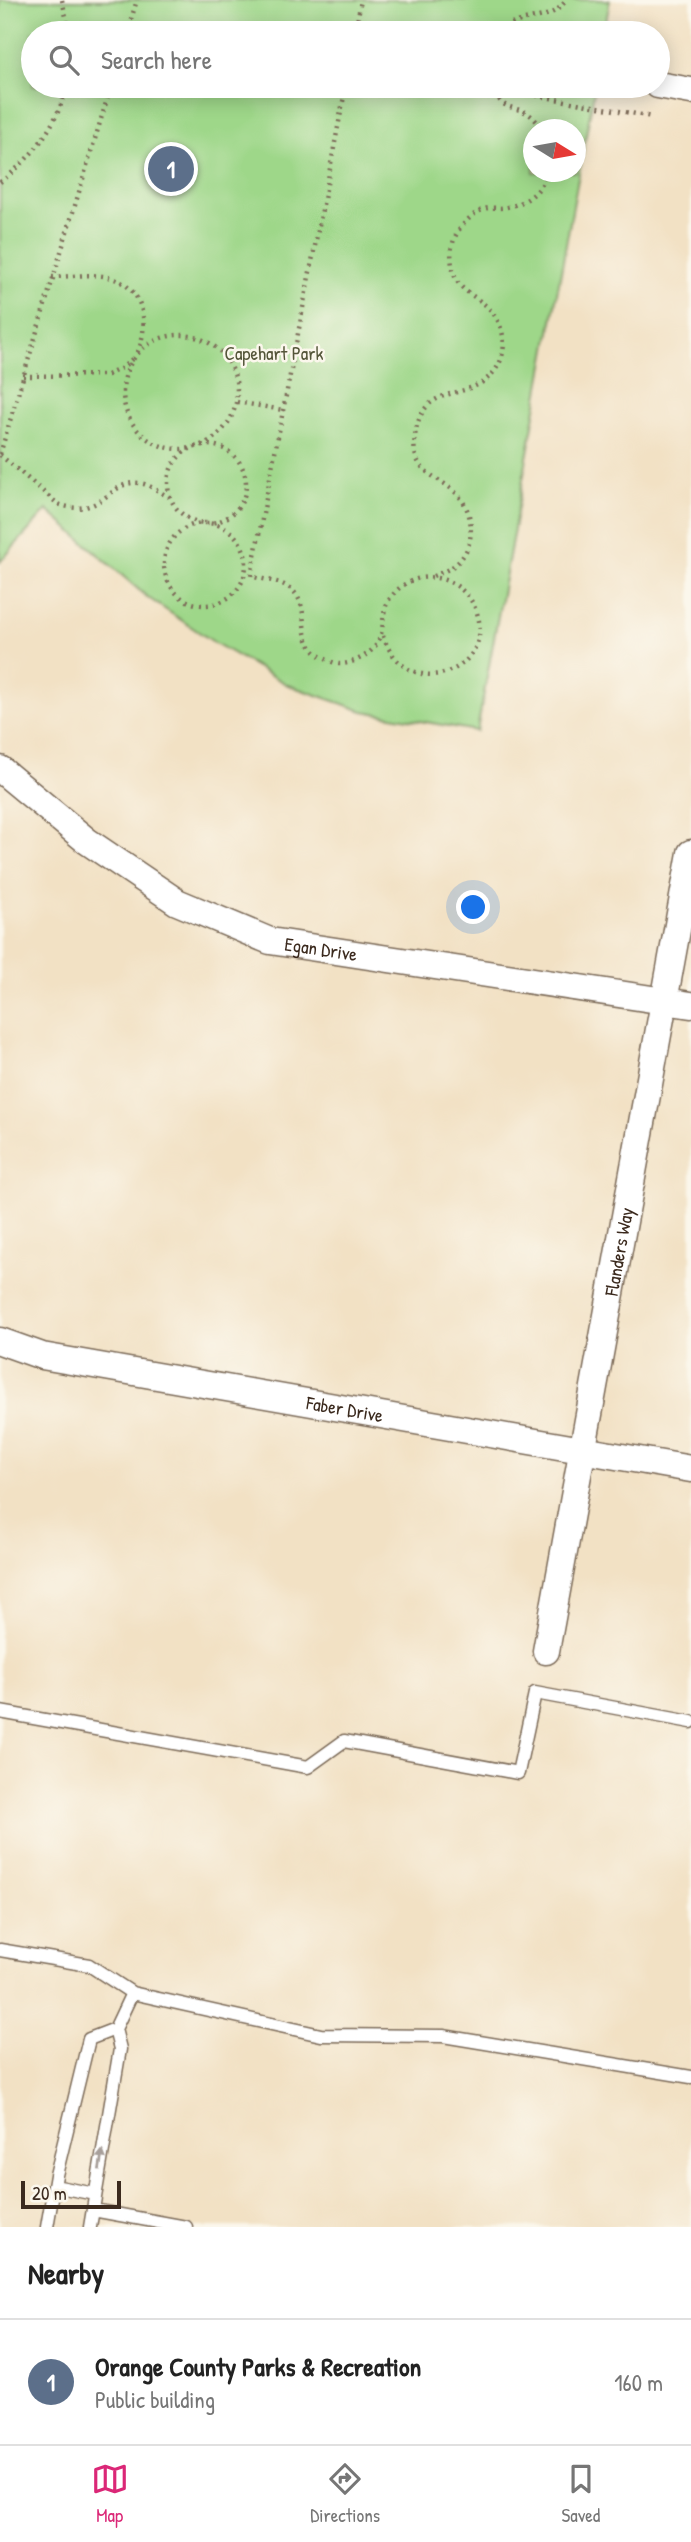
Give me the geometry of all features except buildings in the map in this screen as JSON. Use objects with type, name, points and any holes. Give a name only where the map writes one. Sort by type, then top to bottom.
[{"type":"street","points":[[670,87],[691,91]]},
{"type":"street","name":"Egan Drive","points":[[0,769],[87,841],[177,902],[271,941],[691,1005]]},
{"type":"street","name":"Flanders Way","points":[[546,1651],[691,853]]},
{"type":"street","name":"Faber Drive","points":[[0,1341],[42,1356],[691,1469]]},
{"type":"lane","points":[[0,1712],[308,1767],[344,1741],[518,1773],[535,1693],[691,1722]]},
{"type":"lane","points":[[0,1950],[89,1965],[132,1993],[321,2035],[443,2036],[691,2077]]},
{"type":"lane","points":[[90,2227],[120,2049],[115,2029],[132,1993]]},
{"type":"lane","points":[[47,2227],[54,2186],[89,2039],[115,2029]]},
{"type":"lane","points":[[54,2186],[95,2194]]},
{"type":"lane","points":[[93,2210],[186,2227]]},
{"type":"path","points":[[62,0],[67,21]]},
{"type":"path","points":[[131,21],[137,0]]},
{"type":"path","points":[[357,21],[361,0]]},
{"type":"path","points":[[513,21],[547,15],[566,0]]},
{"type":"path","points":[[0,182],[41,144],[63,98]]},
{"type":"path","points":[[107,98],[0,455],[58,504],[69,508],[82,509],[128,484],[143,484],[169,498]]},
{"type":"path","points":[[240,585],[251,576],[344,98]]},
{"type":"path","points":[[499,98],[507,108],[527,113],[533,119]]},
{"type":"path","points":[[550,98],[652,117]]},
{"type":"path","points":[[432,577],[449,569],[461,559],[471,529],[469,511],[456,493],[430,477],[420,464],[415,452],[416,424],[421,412],[433,400],[476,387],[487,380],[499,365],[503,341],[502,329],[495,314],[459,285],[452,244],[458,230],[485,208],[514,206],[530,198],[543,182]]},
{"type":"path","points":[[22,376],[107,375],[122,368],[136,355],[150,343],[168,336],[186,335],[205,340],[220,350],[232,365],[237,383],[237,402],[231,421],[217,435],[198,446],[176,460],[169,472],[167,484],[169,498],[186,518],[211,524],[222,527],[241,545],[246,559],[245,573],[232,596],[207,606],[181,598],[171,589],[165,577],[163,563],[173,538],[183,529],[211,524],[224,520],[242,502],[246,477],[242,464],[233,454],[210,444],[198,446],[163,448],[145,439],[132,425],[124,408],[122,390],[127,371],[136,355],[142,342],[145,325],[142,309],[134,294],[122,283],[107,277],[52,277]]},
{"type":"path","points":[[237,402],[283,410]]},
{"type":"path","points":[[251,576],[284,584],[295,594],[301,606],[304,637],[313,651],[340,664],[366,656],[378,643],[389,600],[400,587],[415,579],[432,577],[449,580],[463,589],[474,603],[479,618],[479,636],[465,662],[439,675],[410,671],[398,663],[387,649],[382,633]]},
{"type":"green space","name":"Capehart Park","points":[[0,0],[610,0],[606,21],[21,21],[21,98],[593,98],[586,135],[586,119],[523,119],[523,182],[577,182],[477,731],[363,711],[288,685],[215,643],[147,597],[47,510],[0,562]]},
{"type":"place","name":"Orange County Parks & Recreation","points":[[171,169]]}]
